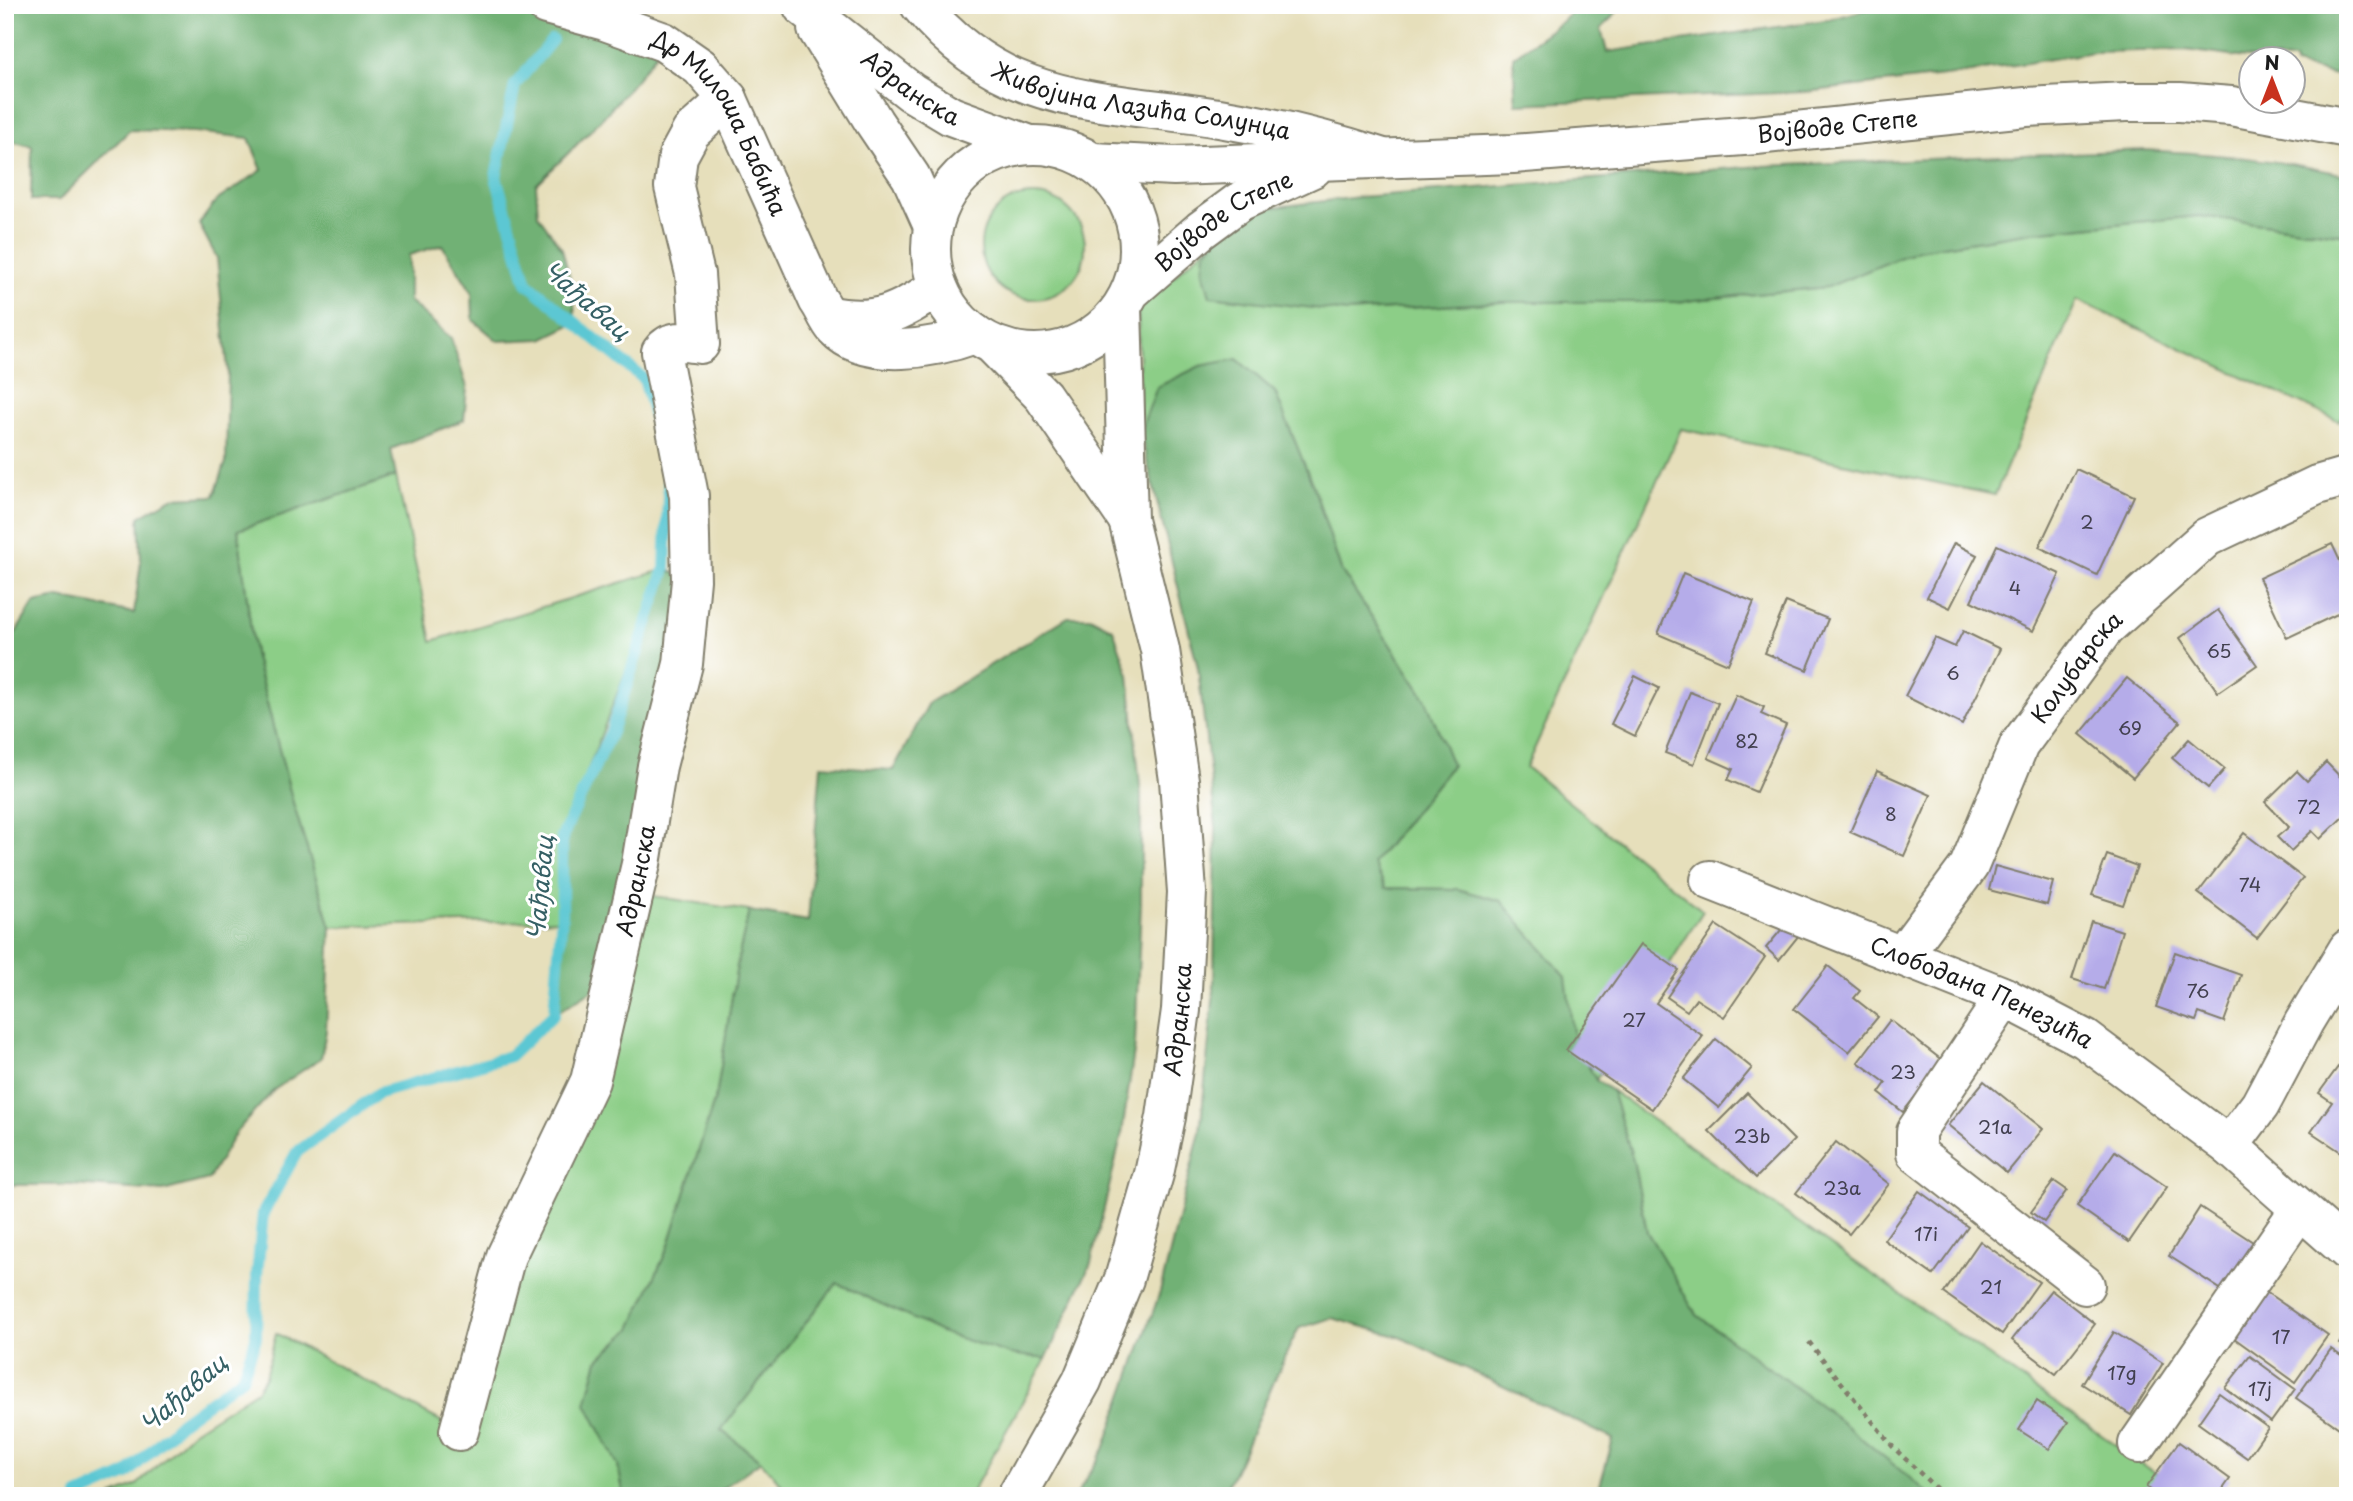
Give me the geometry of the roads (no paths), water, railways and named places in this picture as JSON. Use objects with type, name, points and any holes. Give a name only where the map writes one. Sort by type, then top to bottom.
[{"type":"street","name":"Др Милоша Бабића","points":[[546,5],[606,21],[664,42],[700,67],[728,99],[818,300],[834,326],[844,335],[876,348],[932,346],[984,340]]},
{"type":"street","name":"Живојина Лазића Солунца","points":[[920,5],[936,25],[974,57],[996,71],[1042,90],[1094,103],[1219,118],[1304,134],[1385,159]]},
{"type":"street","name":"Адранска","points":[[802,6],[911,92],[951,116],[1030,145]]},
{"type":"street","name":"Адранска","points":[[802,6],[911,177],[933,226]]},
{"type":"street","name":"Адранска","points":[[459,1431],[506,1256],[590,1080],[640,864],[657,766],[683,664],[691,580],[689,496],[662,352],[666,345],[677,341],[700,344],[695,274],[674,187],[678,156],[691,132],[728,99]]},
{"type":"street","name":"Војводе Степе","points":[[1092,162],[1174,166],[1513,154],[1696,140],[2014,108],[2126,102],[2231,106],[2348,128]]},
{"type":"street","points":[[1030,145],[1051,146],[1092,162],[1122,191],[1138,229],[1137,271],[1126,299],[1110,322],[1096,333],[1064,349],[1028,353],[984,340],[959,322],[947,306],[937,287],[932,267],[930,247],[933,226],[948,191],[975,163],[992,154],[1030,145]]},
{"type":"street","name":"Војводе Степе","points":[[1126,299],[1201,230],[1239,202],[1326,162]]},
{"type":"street","points":[[828,315],[858,319],[886,315],[904,309],[937,287]]},
{"type":"street","name":"Адранска","points":[[1017,1496],[1082,1381],[1124,1279],[1154,1174],[1166,1117],[1180,1022],[1187,892],[1179,780],[1160,650],[1128,520],[1126,299]]},
{"type":"street","name":"Адранска","points":[[984,340],[1043,396],[1128,520]]},
{"type":"street","name":"Колубарска","points":[[1902,956],[1969,866],[2019,745],[2105,628],[2207,537],[2317,485],[2348,476]]},
{"type":"street","name":"Слободана Пенезића","points":[[1710,880],[2005,997],[2085,1039],[2229,1146],[2348,1251]]},
{"type":"street","points":[[2229,1146],[2260,1105],[2304,1022],[2348,949]]},
{"type":"street","points":[[2005,997],[1916,1131],[1916,1153],[2085,1285]]},
{"type":"street","points":[[2138,1444],[2299,1210]]},
{"type":"waterway","name":"Чађавац","points":[[552,40],[515,85],[496,177],[527,283],[644,379],[658,431]]},
{"type":"waterway","name":"Чађавац","points":[[78,1496],[127,1474],[181,1422],[242,1378],[256,1338],[257,1275],[263,1213],[297,1152],[379,1093],[510,1056],[554,1014],[562,914],[562,837],[611,732],[665,569],[669,476]]}]
